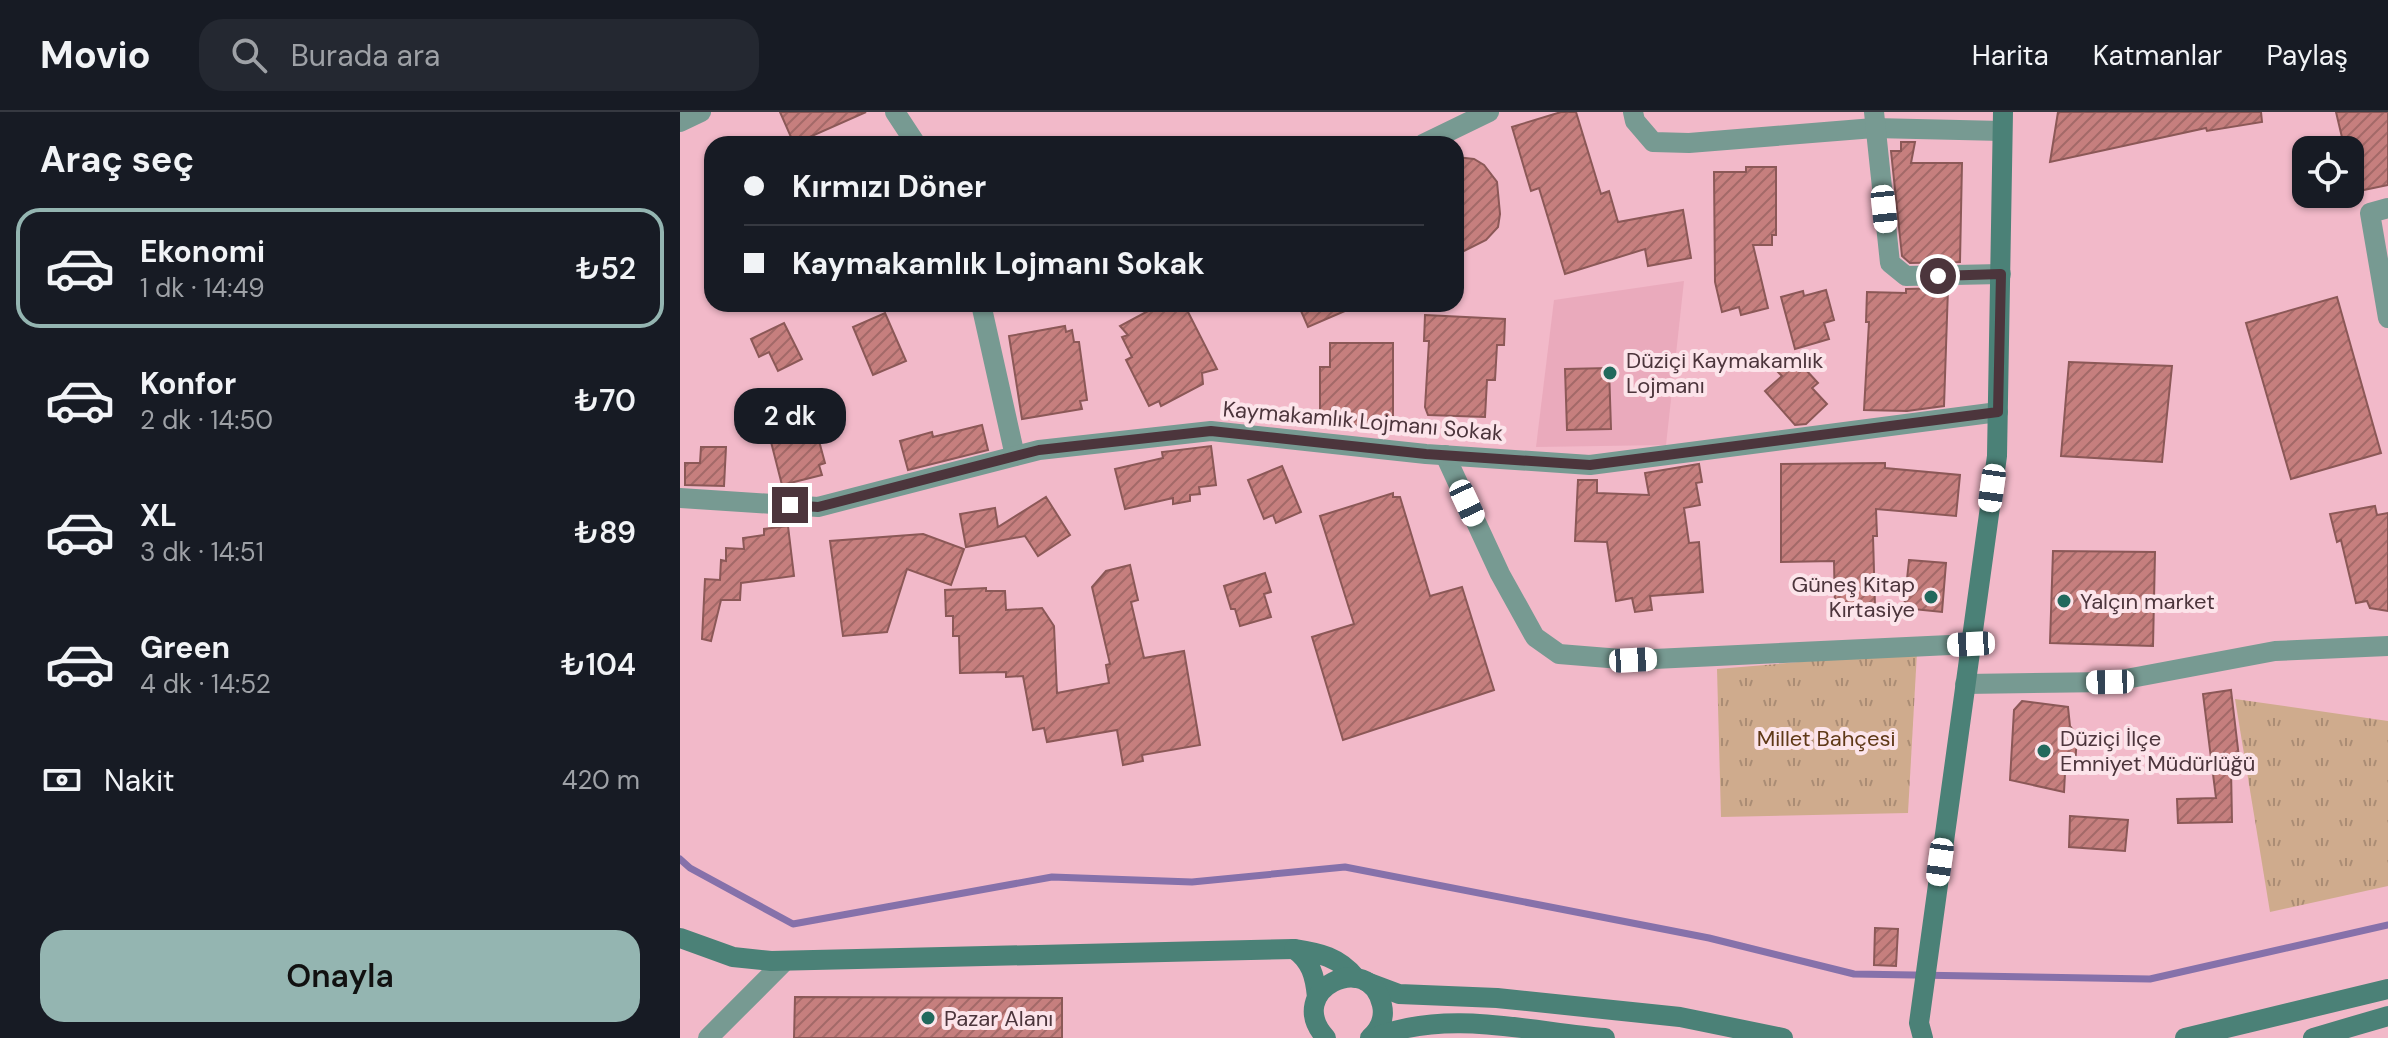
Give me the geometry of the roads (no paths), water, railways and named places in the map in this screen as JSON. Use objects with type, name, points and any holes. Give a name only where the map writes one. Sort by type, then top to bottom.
[{"type":"street","points":[[680,122],[701,112]]},
{"type":"street","points":[[895,112],[911,136]]},
{"type":"street","points":[[1440,136],[1489,112]]},
{"type":"street","points":[[1633,112],[1635,121],[1653,142],[1689,143],[1874,120],[2002,121],[1997,456],[1936,892],[1921,1030]]},
{"type":"street","points":[[1874,120],[1890,263],[1906,276],[2001,274]]},
{"type":"street","points":[[2388,208],[2370,213],[2388,318]]},
{"type":"street","points":[[983,312],[1015,456]]},
{"type":"street","name":"Kaymakamlık Lojmanı Sokak","points":[[680,498],[818,507],[1039,450],[1211,431],[1445,455],[1590,465],[1998,412]]},
{"type":"street","points":[[1445,455],[1500,574],[1535,637],[1559,654],[1633,660],[1971,644]]},
{"type":"street","points":[[1965,684],[2110,682],[2275,651],[2388,646]]},
{"type":"street","points":[[680,938],[733,957],[785,961],[1294,949],[1332,957],[1376,990],[1383,1012],[1381,1023],[1372,1038]]},
{"type":"street","points":[[1294,949],[1306,957],[1316,979],[1314,1008],[1322,1036]]},
{"type":"street","points":[[708,1038],[785,961]]},
{"type":"street","points":[[1317,997],[1334,980],[1345,977],[1410,996],[1497,998],[1680,1017],[1783,1038]]},
{"type":"street","points":[[2185,1038],[2388,989]]},
{"type":"street","points":[[2313,1038],[2388,1016]]},
{"type":"street","points":[[1372,1038],[1420,1025],[1474,1023],[1605,1038]]},
{"type":"waterway","points":[[680,859],[690,868],[793,924],[1052,877],[1192,882],[1345,867],[1709,938],[1854,974],[2150,979],[2388,925]]},
{"type":"place","name":"Düziçi Kaymakamlık Lojmanı","points":[[1610,373]]},
{"type":"place","name":"Güneş Kitap Kırtasiye","points":[[1931,597]]},
{"type":"place","name":"Yalçın market","points":[[2064,601]]},
{"type":"place","name":"Düziçi İlçe Emniyet Müdürlüğü","points":[[2044,751]]},
{"type":"place","name":"Pazar Alanı","points":[[928,1018]]},
{"type":"park label","name":"Millet Bahçesi","points":[[1826,738]]}]
